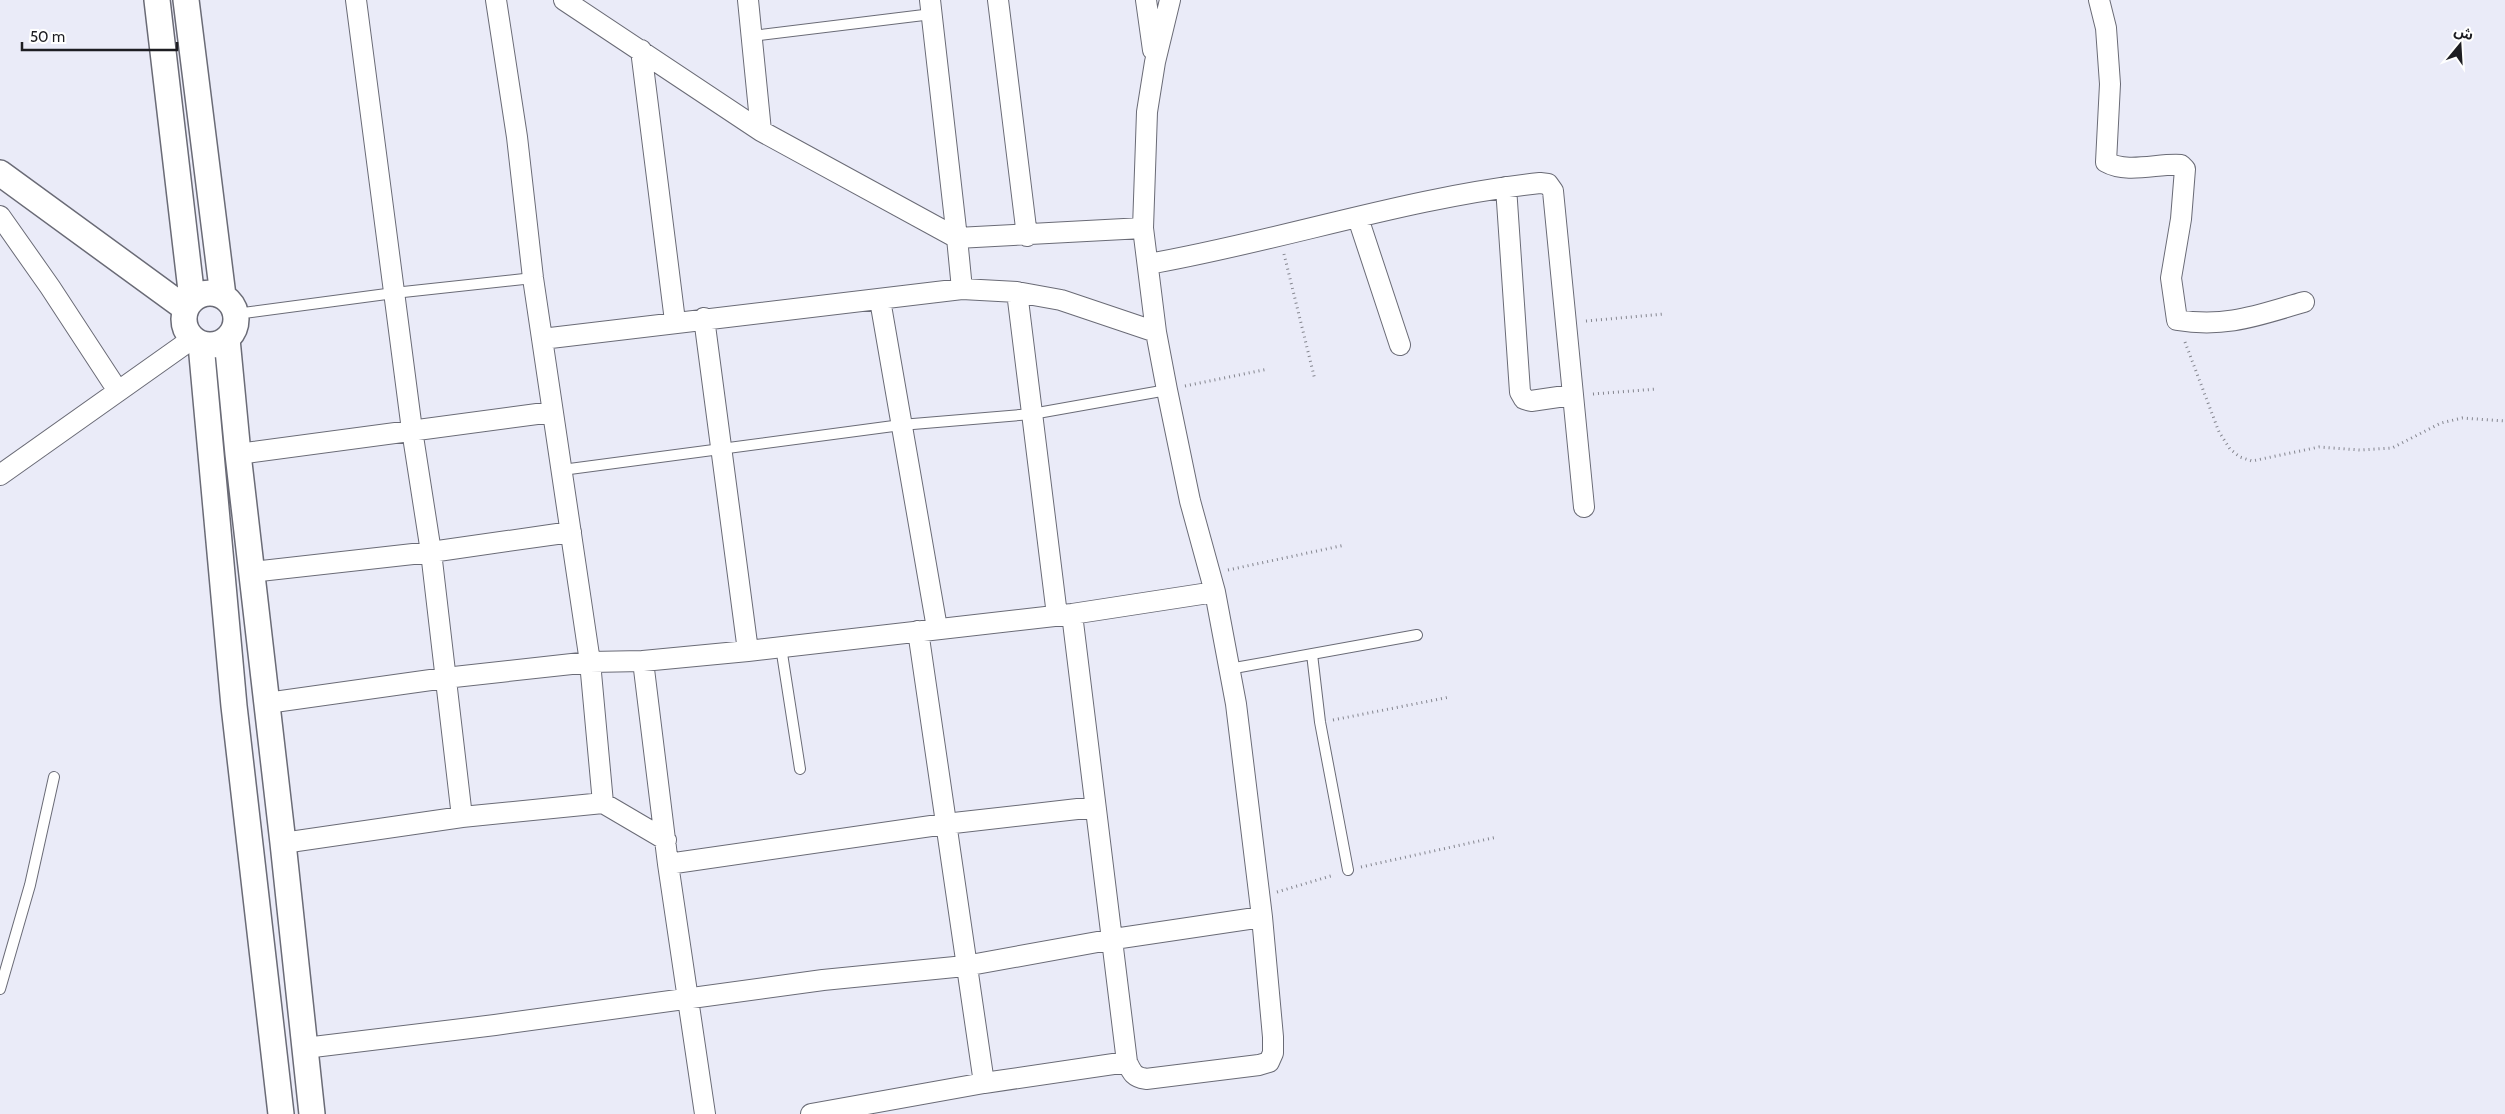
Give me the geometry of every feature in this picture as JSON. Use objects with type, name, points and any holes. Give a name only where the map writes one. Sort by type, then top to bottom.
[{"type":"street","points":[[157,0],[189,304],[183,319],[185,329],[196,342],[232,687],[282,1114]]},
{"type":"street","points":[[0,475],[118,391],[196,342],[215,345],[227,339],[235,328],[230,305],[186,0]]},
{"type":"street","points":[[356,0],[412,430],[431,552],[462,817]]},
{"type":"street","points":[[496,0],[552,412],[590,662],[603,803]]},
{"type":"street","points":[[564,0],[583,6],[641,50],[761,131],[957,238],[1027,236],[1143,228]]},
{"type":"street","points":[[748,0],[761,131]]},
{"type":"street","points":[[998,0],[1027,236]]},
{"type":"street","points":[[1146,0],[1155,62]]},
{"type":"street","points":[[1017,292],[1032,414],[1095,806],[1114,940],[1127,1062],[1136,1078],[1146,1079],[1259,1066],[1269,1062],[1272,1053],[1273,1037],[1260,897],[1236,704],[1212,583],[1190,501],[1167,390],[1156,332],[1143,228],[1147,112],[1155,62],[1170,0]]},
{"type":"street","points":[[2098,0],[2106,28],[2110,84],[2106,162],[2112,165],[2134,167],[2182,165],[2185,169],[2182,211],[2171,278],[2177,320],[2202,323],[2232,322],[2304,302]]},
{"type":"street","points":[[931,7],[962,289]]},
{"type":"street","points":[[641,50],[675,322]]},
{"type":"street","points":[[0,174],[189,304]]},
{"type":"street","points":[[1148,264],[1210,253],[1482,189],[1540,183],[1548,184],[1553,191],[1584,507]]},
{"type":"street","points":[[1506,186],[1520,392],[1524,400],[1531,401],[1572,396]]},
{"type":"street","points":[[0,216],[50,287],[118,391]]},
{"type":"street","points":[[1358,218],[1400,344]]},
{"type":"street","points":[[542,339],[704,318],[880,300],[962,289],[1017,292],[1061,300],[1156,332]]},
{"type":"street","points":[[189,304],[202,294],[213,293],[230,305]]},
{"type":"street","points":[[880,300],[901,425],[927,630],[945,824],[984,1083]]},
{"type":"street","points":[[704,318],[748,651]]},
{"type":"street","points":[[227,339],[238,454],[312,1114]]},
{"type":"street","points":[[238,454],[552,412]]},
{"type":"street","points":[[252,572],[431,552],[571,532]]},
{"type":"street","points":[[267,703],[445,678],[590,662],[643,661],[748,651],[1065,615],[1212,583]]},
{"type":"street","points":[[643,661],[668,864],[705,1114]]},
{"type":"street","points":[[283,843],[462,817],[603,803],[666,840]]},
{"type":"street","points":[[668,864],[945,824],[1095,806]]},
{"type":"street","points":[[304,1048],[823,980],[965,966],[1262,917]]},
{"type":"street","points":[[811,1114],[984,1083],[1127,1062]]},
{"type":"lane","points":[[752,36],[931,7]]},
{"type":"lane","points":[[230,305],[394,293],[533,278]]},
{"type":"lane","points":[[562,470],[901,425],[1032,414],[1167,390]]},
{"type":"lane","points":[[1229,668],[1417,635]]},
{"type":"lane","points":[[781,647],[800,769]]},
{"type":"lane","points":[[1312,654],[1320,722],[1348,870]]},
{"type":"lane","points":[[0,989],[30,884],[54,777]]},
{"type":"path","points":[[1280,236],[1315,380]]},
{"type":"path","points":[[1565,323],[1664,314]]},
{"type":"path","points":[[2177,320],[2219,432],[2230,448],[2240,457],[2252,461],[2319,447],[2360,450],[2392,448],[2448,422],[2462,418],[2505,420]]},
{"type":"path","points":[[1167,390],[1268,369]]},
{"type":"path","points":[[1572,396],[1657,389]]},
{"type":"path","points":[[1212,583],[1345,545]]},
{"type":"path","points":[[1320,722],[1450,697]]},
{"type":"path","points":[[1260,897],[1348,870],[1498,837]]}]
